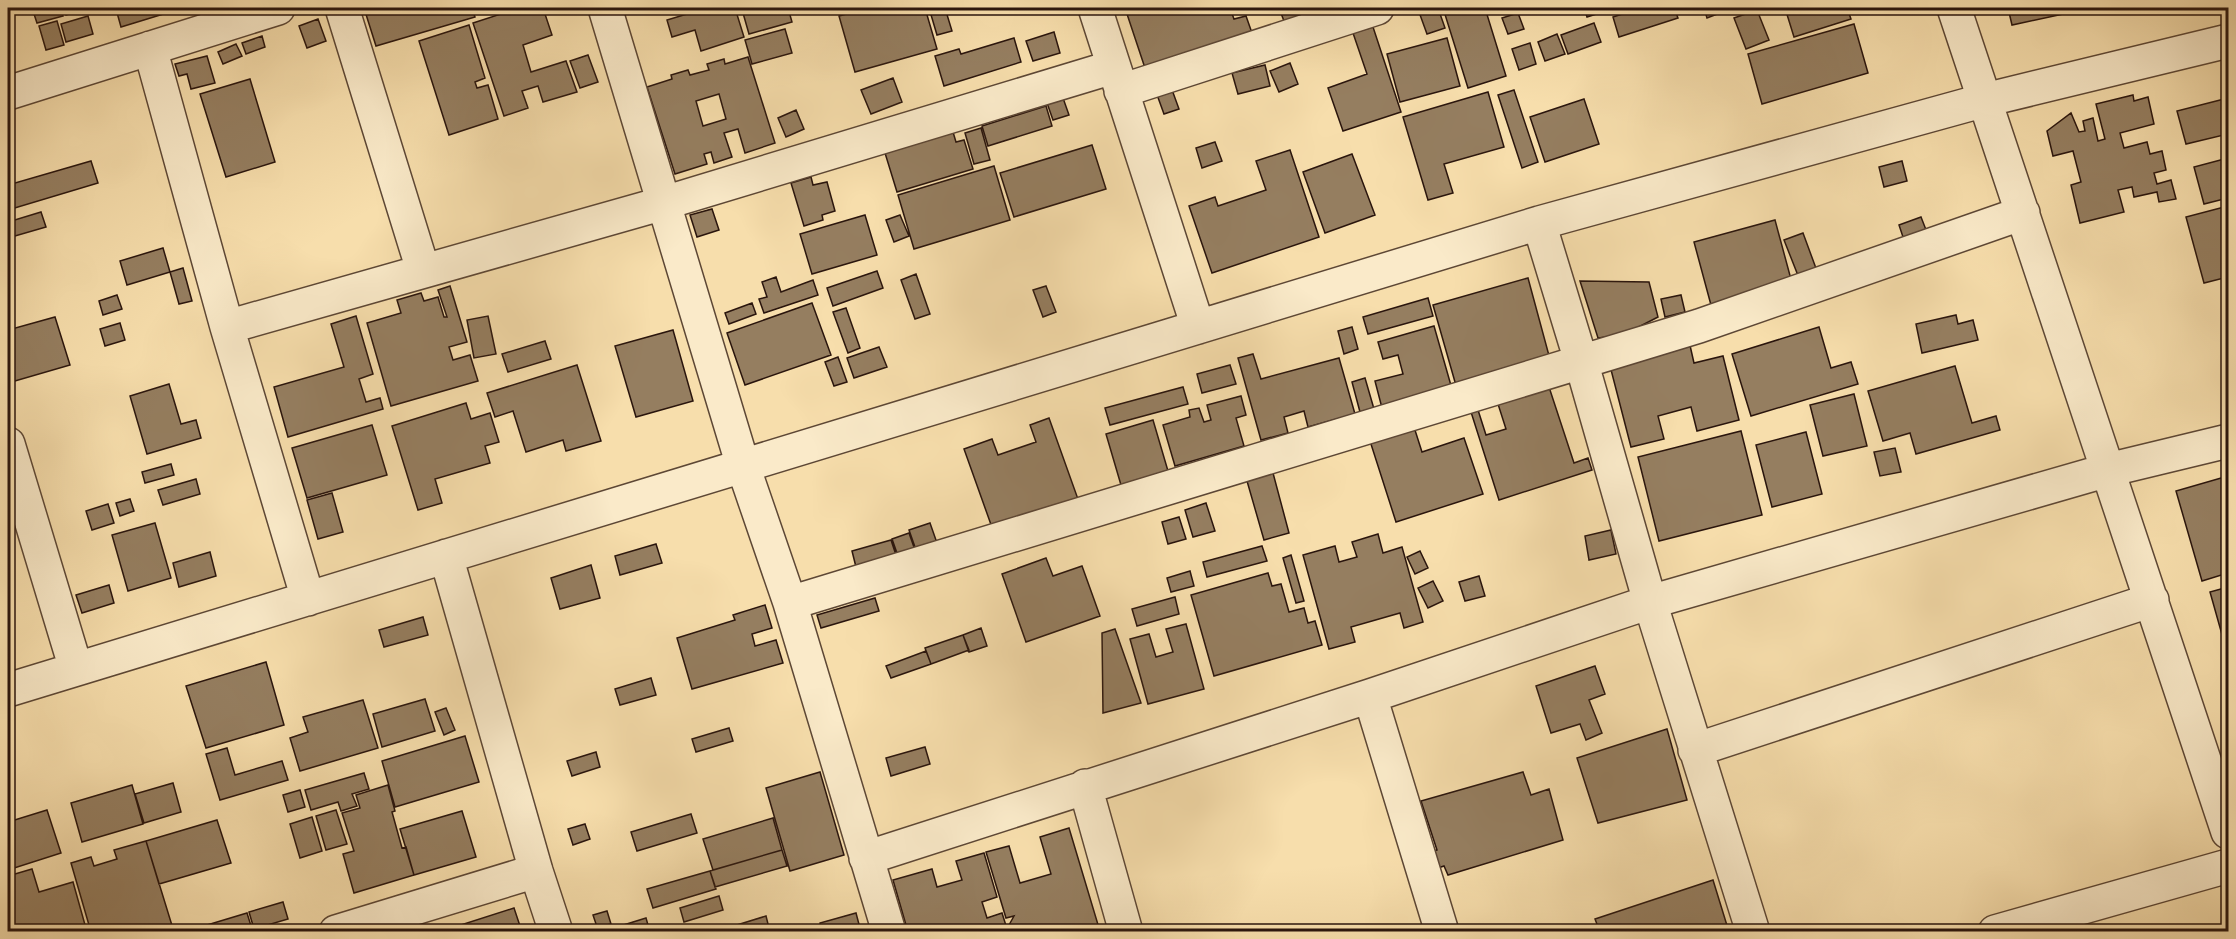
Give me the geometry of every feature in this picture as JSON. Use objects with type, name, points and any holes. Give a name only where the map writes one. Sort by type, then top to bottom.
[{"type":"street","points":[[8,93],[278,8]]},
{"type":"street","points":[[342,8],[423,270]]},
{"type":"street","points":[[605,8],[743,466],[790,603],[889,932]]},
{"type":"street","points":[[1095,8],[1198,327]]},
{"type":"street","points":[[227,327],[664,203],[1377,8]]},
{"type":"street","points":[[1954,8],[2229,832]]},
{"type":"street","points":[[8,690],[1539,222],[1985,100],[2229,41]]},
{"type":"street","points":[[150,48],[227,327],[308,599]]},
{"type":"street","points":[[790,603],[1710,322],[2023,213]]},
{"type":"street","points":[[1539,222],[1650,602],[1753,932]]},
{"type":"street","points":[[866,858],[1370,696],[1650,602],[2108,470],[2229,441]]},
{"type":"street","points":[[8,444],[76,669]]},
{"type":"street","points":[[446,556],[536,871],[556,932]]},
{"type":"street","points":[[1695,750],[2152,600]]},
{"type":"street","points":[[1370,696],[1442,932]]},
{"type":"street","points":[[1085,786],[1126,932]]},
{"type":"street","points":[[1995,932],[2229,866]]},
{"type":"street","points":[[336,932],[536,871]]},
{"type":"building","points":[[60,8],[63,16],[37,23],[33,11]]},
{"type":"building","points":[[64,8],[82,8],[82,10],[66,15]]},
{"type":"building","points":[[364,8],[472,8],[475,17],[376,46]]},
{"type":"building","points":[[519,8],[543,8],[552,35],[523,45],[531,72],[566,61],[577,92],[543,102],[538,86],[522,91],[528,108],[504,116],[473,23]]},
{"type":"building","points":[[707,8],[735,8],[744,37],[701,51],[695,30],[672,37],[667,20]]},
{"type":"building","points":[[763,8],[788,8],[792,22],[749,34],[743,13]]},
{"type":"building","points":[[869,8],[925,8],[937,49],[855,72],[839,16]]},
{"type":"building","points":[[929,8],[945,8],[952,31],[937,35]]},
{"type":"building","points":[[1125,8],[1230,8],[1234,19],[1246,16],[1252,33],[1145,68]]},
{"type":"building","points":[[1279,8],[1325,8],[1284,21]]},
{"type":"building","points":[[1438,8],[1445,28],[1427,34],[1419,12]]},
{"type":"building","points":[[1443,8],[1485,8],[1506,76],[1468,88]]},
{"type":"building","points":[[1584,8],[1608,8],[1609,10],[1587,17]]},
{"type":"building","points":[[1641,8],[1674,8],[1678,18],[1619,37],[1613,17]]},
{"type":"building","points":[[1704,8],[1728,8],[1728,10],[1707,18]]},
{"type":"building","points":[[1785,8],[1847,8],[1851,19],[1794,37]]},
{"type":"building","points":[[2008,8],[2091,8],[2012,25]]},
{"type":"building","points":[[116,9],[180,9],[121,27]]},
{"type":"building","points":[[1757,10],[1769,40],[1746,49],[1734,18]]},
{"type":"building","points":[[1518,13],[1524,29],[1508,34],[1502,18]]},
{"type":"building","points":[[88,16],[93,34],[66,42],[61,24]]},
{"type":"building","points":[[318,19],[326,41],[307,48],[299,26]]},
{"type":"building","points":[[57,21],[64,45],[46,50],[39,26]]},
{"type":"building","points":[[1594,23],[1601,42],[1568,54],[1561,35]]},
{"type":"building","points":[[1854,24],[1868,73],[1762,104],[1748,54]]},
{"type":"building","points":[[469,25],[485,78],[475,82],[477,88],[488,85],[498,119],[449,135],[419,41]]},
{"type":"building","points":[[1373,27],[1401,112],[1343,131],[1328,88],[1367,74],[1353,33]]},
{"type":"building","points":[[785,29],[792,53],[752,64],[745,40]]},
{"type":"building","points":[[1054,32],[1060,53],[1033,61],[1026,41]]},
{"type":"building","points":[[1557,34],[1565,54],[1545,61],[1538,42]]},
{"type":"building","points":[[262,36],[265,47],[246,54],[242,43]]},
{"type":"building","points":[[1014,38],[1021,62],[944,86],[935,56],[959,49],[961,54]]},
{"type":"building","points":[[1447,38],[1460,86],[1400,102],[1387,54]]},
{"type":"building","points":[[1530,43],[1536,64],[1519,70],[1512,49]]},
{"type":"building","points":[[236,44],[242,56],[223,64],[218,52]]},
{"type":"building","points":[[588,55],[598,82],[580,88],[570,61]]},
{"type":"building","points":[[207,56],[215,83],[191,89],[187,74],[179,76],[175,64]]},
{"type":"building","points":[[748,57],[775,143],[745,153],[738,129],[724,133],[732,157],[714,163],[711,152],[704,154],[707,164],[675,174],[647,87],[672,79],[671,75],[688,70],[690,75],[709,70],[707,64],[724,59],[725,64]],"holes":[[[719,94],[726,119],[703,126],[696,101]]]},
{"type":"building","points":[[1290,63],[1298,84],[1279,92],[1270,71]]},
{"type":"building","points":[[1265,65],[1270,86],[1238,94],[1232,73]]},
{"type":"building","points":[[893,78],[902,102],[871,114],[861,90]]},
{"type":"building","points":[[250,79],[275,162],[226,177],[200,94]]},
{"type":"building","points":[[1171,87],[1179,109],[1164,114],[1156,92]]},
{"type":"building","points":[[1514,90],[1538,162],[1522,168],[1498,95]]},
{"type":"building","points":[[1488,92],[1504,147],[1444,164],[1453,193],[1428,200],[1403,117]]},
{"type":"building","points":[[2133,95],[2134,101],[2148,97],[2154,124],[2120,133],[2124,148],[2147,142],[2150,154],[2162,151],[2166,170],[2154,173],[2157,184],[2171,180],[2176,199],[2159,202],[2157,192],[2134,197],[2132,187],[2118,190],[2124,212],[2080,223],[2071,185],[2081,182],[2073,151],[2053,156],[2047,131],[2071,113],[2079,132],[2085,131],[2083,121],[2093,118],[2098,141],[2105,139],[2096,104]]},
{"type":"building","points":[[1063,98],[1069,115],[1053,120],[1047,103]]},
{"type":"building","points":[[2228,98],[2228,134],[2186,144],[2177,111]]},
{"type":"building","points":[[1584,99],[1599,144],[1545,162],[1530,117]]},
{"type":"building","points":[[1046,106],[1052,126],[988,146],[982,126]]},
{"type":"building","points":[[796,110],[804,129],[786,137],[778,118]]},
{"type":"building","points":[[981,128],[990,160],[974,164],[965,133]]},
{"type":"building","points":[[953,132],[956,142],[964,140],[973,169],[897,192],[885,153]]},
{"type":"building","points":[[1215,142],[1222,161],[1202,168],[1196,148]]},
{"type":"building","points":[[1092,145],[1106,189],[1014,217],[1000,173]]},
{"type":"building","points":[[1290,150],[1319,237],[1212,273],[1189,206],[1215,197],[1218,206],[1266,190],[1256,161]]},
{"type":"building","points":[[1352,154],[1375,215],[1325,233],[1303,172]]},
{"type":"building","points":[[2228,158],[2228,198],[2204,204],[2194,167]]},
{"type":"building","points":[[91,161],[98,183],[8,210],[8,185]]},
{"type":"building","points":[[1902,161],[1907,181],[1884,187],[1879,167]]},
{"type":"building","points":[[994,166],[1010,220],[914,249],[898,195]]},
{"type":"building","points":[[811,177],[813,185],[827,182],[835,211],[822,215],[823,220],[804,226],[791,183]]},
{"type":"building","points":[[2228,206],[2228,277],[2204,283],[2186,217]]},
{"type":"building","points":[[712,209],[719,230],[697,237],[690,215]]},
{"type":"building","points":[[41,212],[46,227],[8,238],[8,222]]},
{"type":"building","points":[[865,215],[877,255],[812,274],[800,234]]},
{"type":"building","points":[[900,215],[909,236],[894,242],[886,220]]},
{"type":"building","points":[[1921,217],[1928,235],[1905,243],[1899,225]]},
{"type":"building","points":[[1775,220],[1792,283],[1711,305],[1694,242]]},
{"type":"building","points":[[1803,233],[1817,271],[1799,278],[1784,240]]},
{"type":"building","points":[[163,248],[170,272],[127,285],[120,261]]},
{"type":"building","points":[[183,268],[192,301],[179,304],[170,272]]},
{"type":"building","points":[[877,271],[883,288],[833,306],[827,288]]},
{"type":"building","points":[[916,274],[930,314],[915,319],[901,280]]},
{"type":"building","points":[[776,277],[781,292],[813,280],[818,295],[764,313],[759,299],[767,297],[762,282]]},
{"type":"building","points":[[1528,278],[1551,363],[1457,389],[1433,305]]},
{"type":"building","points":[[1580,281],[1649,282],[1658,317],[1623,335],[1598,338]]},
{"type":"building","points":[[450,286],[467,342],[449,347],[453,360],[470,355],[478,381],[391,406],[367,323],[401,313],[397,300],[421,293],[424,301],[438,297],[444,317],[447,317],[438,290]]},
{"type":"building","points":[[1046,286],[1056,312],[1043,317],[1033,290]]},
{"type":"building","points":[[117,295],[122,309],[103,315],[99,301]]},
{"type":"building","points":[[1681,295],[1685,312],[1665,317],[1661,299]]},
{"type":"building","points":[[1428,298],[1433,316],[1368,334],[1363,317]]},
{"type":"building","points":[[752,303],[756,314],[729,324],[725,313]]},
{"type":"building","points":[[812,303],[831,355],[745,385],[727,333]]},
{"type":"building","points":[[846,308],[860,348],[848,353],[833,312]]},
{"type":"building","points":[[1956,315],[1958,324],[1973,320],[1978,340],[1922,353],[1916,324]]},
{"type":"building","points":[[356,316],[373,374],[359,379],[366,402],[380,398],[383,409],[288,437],[274,387],[344,367],[331,324]]},
{"type":"building","points":[[488,316],[496,354],[474,358],[467,320]]},
{"type":"building","points":[[55,317],[70,365],[8,383],[8,330]]},
{"type":"building","points":[[120,323],[125,340],[105,346],[100,329]]},
{"type":"building","points":[[1434,326],[1452,389],[1382,408],[1375,381],[1403,374],[1398,355],[1383,359],[1378,342]]},
{"type":"building","points":[[1352,327],[1358,349],[1344,354],[1338,331]]},
{"type":"building","points":[[1819,327],[1831,368],[1851,362],[1858,384],[1751,416],[1732,354]]},
{"type":"building","points":[[673,330],[693,401],[636,417],[615,346]]},
{"type":"building","points":[[545,341],[551,359],[508,372],[502,354]]},
{"type":"building","points":[[1689,341],[1694,363],[1723,356],[1739,420],[1697,431],[1691,407],[1658,416],[1664,439],[1631,447],[1609,362]]},
{"type":"building","points":[[879,347],[887,367],[854,378],[847,358]]},
{"type":"building","points":[[1253,354],[1261,379],[1339,358],[1355,414],[1308,427],[1304,411],[1284,417],[1288,433],[1261,440],[1238,358]]},
{"type":"building","points":[[838,357],[847,382],[834,386],[825,362]]},
{"type":"building","points":[[577,365],[601,441],[566,451],[563,440],[526,452],[513,411],[495,417],[487,393]]},
{"type":"building","points":[[1230,365],[1236,384],[1202,393],[1197,374]]},
{"type":"building","points":[[1955,366],[1972,423],[1996,416],[2000,430],[1916,454],[1910,433],[1883,441],[1868,391]]},
{"type":"building","points":[[1365,378],[1374,409],[1360,412],[1352,382]]},
{"type":"building","points":[[169,384],[181,424],[196,420],[201,438],[147,454],[130,396]]},
{"type":"building","points":[[1183,387],[1188,404],[1110,425],[1105,408]]},
{"type":"building","points":[[1549,387],[1574,463],[1588,458],[1592,470],[1499,500],[1471,412],[1478,410],[1486,435],[1506,429],[1498,404]]},
{"type":"building","points":[[1854,394],[1867,446],[1823,456],[1810,405]]},
{"type":"building","points":[[1241,396],[1246,415],[1236,418],[1244,446],[1175,466],[1163,425],[1190,417],[1189,410],[1199,408],[1204,422],[1211,420],[1207,405]]},
{"type":"building","points":[[466,403],[471,419],[490,413],[499,442],[485,446],[490,463],[435,479],[442,503],[418,510],[392,426]]},
{"type":"building","points":[[1049,418],[1079,502],[994,533],[964,449],[992,439],[998,455],[1036,442],[1030,425]]},
{"type":"building","points":[[1153,420],[1168,471],[1121,485],[1106,434]]},
{"type":"building","points":[[372,425],[387,475],[307,498],[292,448]]},
{"type":"building","points":[[1414,427],[1422,452],[1464,438],[1483,494],[1396,522],[1370,441]]},
{"type":"building","points":[[1741,431],[1762,515],[1659,541],[1638,457]]},
{"type":"building","points":[[1806,432],[1822,494],[1772,507],[1756,445]]},
{"type":"building","points":[[1895,448],[1901,472],[1880,476],[1874,452]]},
{"type":"building","points":[[171,464],[174,475],[145,483],[142,472]]},
{"type":"building","points":[[1273,473],[1289,533],[1264,540],[1247,481]]},
{"type":"building","points":[[2228,476],[2228,573],[2202,581],[2176,491]]},
{"type":"building","points":[[196,479],[200,494],[163,505],[158,490]]},
{"type":"building","points":[[332,493],[343,532],[318,539],[307,500]]},
{"type":"building","points":[[130,499],[134,511],[120,516],[116,503]]},
{"type":"building","points":[[1206,503],[1215,531],[1193,537],[1185,510]]},
{"type":"building","points":[[108,504],[114,523],[92,530],[86,511]]},
{"type":"building","points":[[1179,517],[1186,539],[1168,544],[1162,522]]},
{"type":"building","points":[[155,523],[171,578],[128,591],[112,535]]},
{"type":"building","points":[[930,523],[937,543],[916,550],[909,530]]},
{"type":"building","points":[[1611,530],[1616,554],[1589,560],[1585,536]]},
{"type":"building","points":[[909,533],[915,550],[898,556],[892,539]]},
{"type":"building","points":[[1378,534],[1383,553],[1402,547],[1423,622],[1404,628],[1400,613],[1351,627],[1355,642],[1329,649],[1303,555],[1335,546],[1339,562],[1357,557],[1352,542]]},
{"type":"building","points":[[891,540],[896,555],[856,567],[852,551]]},
{"type":"building","points":[[656,544],[662,563],[620,575],[615,556]]},
{"type":"building","points":[[1262,546],[1267,561],[1207,577],[1203,562]]},
{"type":"building","points":[[1420,551],[1428,568],[1415,574],[1407,557]]},
{"type":"building","points":[[210,552],[216,576],[179,587],[173,563]]},
{"type":"building","points":[[1291,555],[1304,601],[1296,603],[1283,558]]},
{"type":"building","points":[[1046,558],[1053,576],[1082,566],[1100,616],[1026,642],[1002,574]]},
{"type":"building","points":[[591,565],[600,598],[560,609],[551,578]]},
{"type":"building","points":[[1190,571],[1194,586],[1171,592],[1167,578]]},
{"type":"building","points":[[1268,573],[1272,586],[1281,584],[1289,612],[1304,608],[1308,623],[1315,621],[1322,645],[1214,676],[1191,595]]},
{"type":"building","points":[[1479,576],[1485,596],[1465,601],[1459,582]]},
{"type":"building","points":[[1433,581],[1443,601],[1428,608],[1418,588]]},
{"type":"building","points":[[109,585],[114,603],[82,613],[76,595]]},
{"type":"building","points":[[2228,587],[2228,656],[2210,592]]},
{"type":"building","points":[[1175,597],[1179,614],[1137,626],[1132,609]]},
{"type":"building","points":[[875,598],[879,611],[821,628],[817,615]]},
{"type":"building","points":[[765,605],[772,628],[752,634],[755,646],[776,640],[783,663],[692,689],[677,638],[735,620],[733,615]]},
{"type":"building","points":[[423,617],[428,635],[384,647],[379,630]]},
{"type":"building","points":[[1186,624],[1204,689],[1148,704],[1130,639],[1149,634],[1156,657],[1173,652],[1166,629]]},
{"type":"building","points":[[981,628],[987,646],[969,652],[963,635]]},
{"type":"building","points":[[1115,629],[1141,703],[1103,713],[1102,633]]},
{"type":"building","points":[[963,635],[969,650],[931,664],[925,648]]},
{"type":"building","points":[[926,651],[931,664],[891,678],[886,666]]},
{"type":"building","points":[[266,662],[284,725],[206,748],[186,686]]},
{"type":"building","points":[[1595,666],[1605,694],[1589,700],[1602,733],[1586,740],[1580,724],[1551,733],[1536,686]]},
{"type":"building","points":[[651,678],[656,695],[620,705],[615,689]]},
{"type":"building","points":[[425,699],[435,731],[382,747],[373,714]]},
{"type":"building","points":[[363,700],[378,748],[300,771],[290,738],[308,732],[303,717]]},
{"type":"building","points":[[446,708],[455,730],[444,735],[435,712]]},
{"type":"building","points":[[729,728],[733,741],[696,752],[692,739]]},
{"type":"building","points":[[1667,729],[1687,800],[1598,823],[1577,758]]},
{"type":"building","points":[[465,736],[479,782],[395,807],[382,761]]},
{"type":"building","points":[[925,747],[930,764],[891,776],[886,758]]},
{"type":"building","points":[[227,748],[235,775],[282,761],[288,780],[220,800],[206,754]]},
{"type":"building","points":[[596,752],[600,767],[572,776],[567,761]]},
{"type":"building","points":[[820,772],[844,855],[790,871],[766,788]]},
{"type":"building","points":[[1523,772],[1531,795],[1549,789],[1563,840],[1448,875],[1444,866],[1432,870],[1426,853],[1437,850],[1421,801]]},
{"type":"building","points":[[364,773],[369,789],[352,794],[357,806],[341,811],[338,802],[311,810],[305,790]]},
{"type":"building","points":[[173,783],[181,812],[144,823],[135,794]]},
{"type":"building","points":[[132,785],[143,824],[82,842],[71,803]]},
{"type":"building","points":[[388,785],[395,811],[392,812],[402,848],[406,847],[414,875],[354,893],[343,854],[354,851],[342,813],[360,808],[356,795]]},
{"type":"building","points":[[300,790],[305,807],[288,812],[283,795]]},
{"type":"building","points":[[47,810],[61,853],[8,870],[8,822]]},
{"type":"building","points":[[336,810],[347,844],[326,850],[316,816]]},
{"type":"building","points":[[462,811],[476,857],[414,875],[400,829]]},
{"type":"building","points":[[691,814],[697,833],[637,851],[631,832]]},
{"type":"building","points":[[312,817],[322,851],[300,858],[290,824]]},
{"type":"building","points":[[773,818],[782,850],[713,870],[703,839]]},
{"type":"building","points":[[217,820],[231,863],[159,884],[146,841]]},
{"type":"building","points":[[585,824],[590,839],[573,845],[568,829]]},
{"type":"building","points":[[1069,828],[1099,928],[1086,932],[1011,932],[1009,925],[1014,916],[1006,918],[986,852],[1009,846],[1020,883],[1051,874],[1040,837]]},
{"type":"building","points":[[146,841],[174,932],[152,932],[150,926],[131,932],[91,932],[71,863],[91,857],[94,866],[117,859],[114,850]]},
{"type":"building","points":[[782,850],[787,866],[715,887],[710,871]]},
{"type":"building","points":[[984,853],[997,897],[982,902],[987,918],[1002,913],[1008,932],[908,932],[893,880],[932,869],[937,887],[962,880],[956,861]]},
{"type":"building","points":[[32,869],[39,892],[73,882],[87,932],[8,932],[8,876]]},
{"type":"building","points":[[710,871],[716,889],[653,908],[647,889]]},
{"type":"building","points":[[1713,880],[1729,932],[1600,932],[1595,919]]},
{"type":"building","points":[[719,896],[723,910],[684,922],[680,908]]},
{"type":"building","points":[[283,902],[288,919],[254,929],[249,912]]},
{"type":"building","points":[[514,908],[522,932],[439,932]]},
{"type":"building","points":[[607,911],[611,924],[597,927],[593,915]]},
{"type":"building","points":[[247,913],[252,929],[244,932],[209,932],[207,925]]},
{"type":"building","points":[[856,913],[861,932],[822,932],[820,923]]},
{"type":"building","points":[[766,916],[770,932],[728,932],[727,928]]},
{"type":"building","points":[[646,918],[650,932],[601,932]]}]
